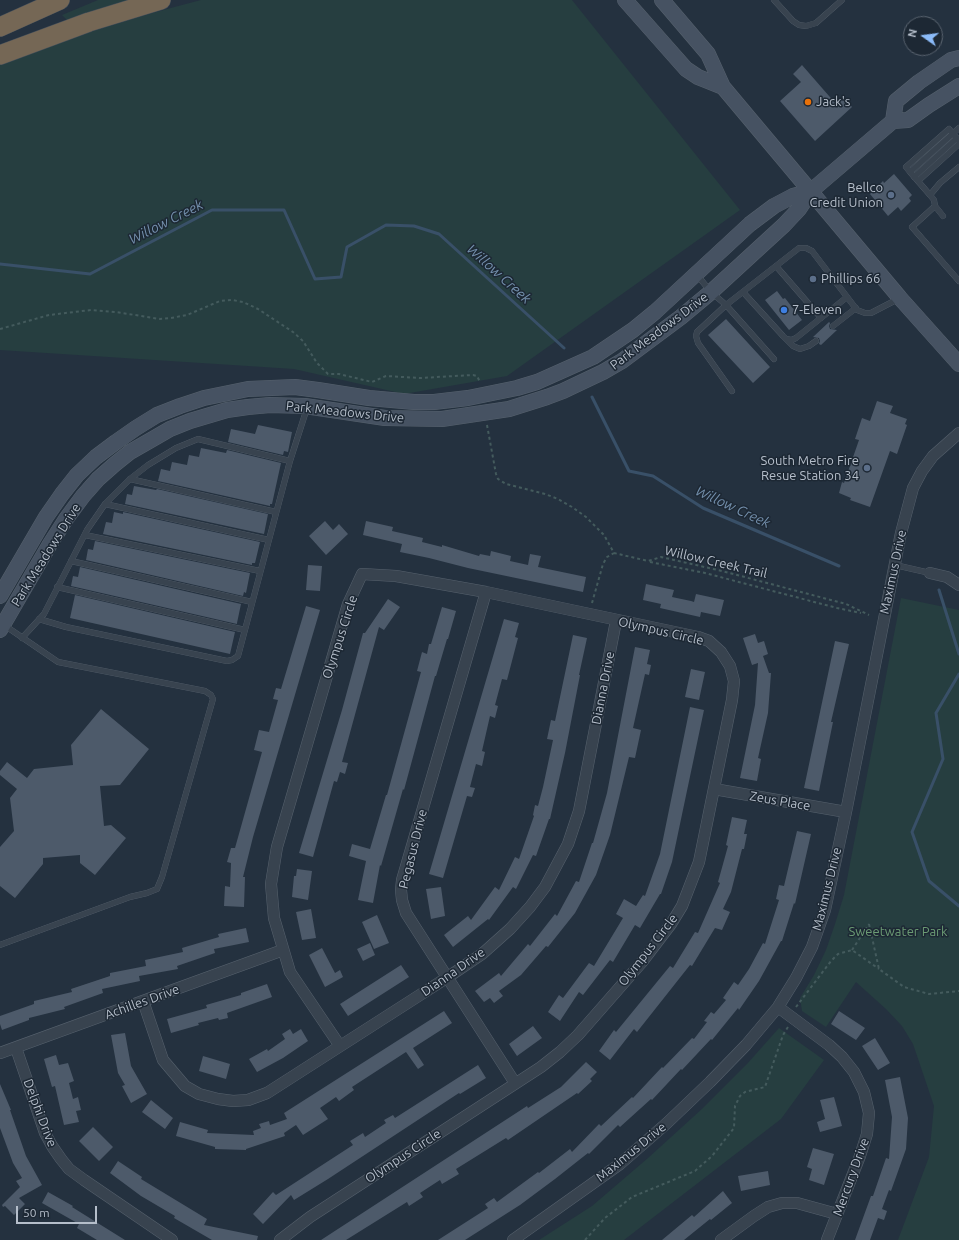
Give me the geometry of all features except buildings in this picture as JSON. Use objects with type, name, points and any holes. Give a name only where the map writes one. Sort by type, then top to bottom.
[{"type":"highway","points":[[0,27],[60,0]]},
{"type":"highway","points":[[0,54],[89,22],[161,0]]},
{"type":"main road","points":[[625,0],[686,69],[698,77],[723,87]]},
{"type":"main road","points":[[662,0],[706,52],[713,63],[723,87],[900,298],[959,364]]},
{"type":"main road","points":[[959,58],[951,60],[918,82],[896,101],[892,121],[908,120],[959,86]]},
{"type":"main road","points":[[912,117],[916,105],[959,78]]},
{"type":"main road","name":"Park Meadows Drive","points":[[1,626],[66,519],[83,496],[98,479],[130,452],[170,429],[190,421],[227,410],[270,405],[308,406],[379,418],[405,420],[442,419],[509,409],[552,395],[603,372],[639,350],[682,317],[784,225],[799,209],[811,191],[892,121]]},
{"type":"main road","name":"Park Meadows Drive","points":[[0,596],[46,517],[62,494],[78,475],[96,457],[136,428],[157,415],[204,398],[228,392],[270,387],[295,387],[369,398],[414,402],[434,402],[468,398],[517,388],[537,382],[593,357],[634,330],[750,224],[774,206],[793,196],[811,191]]},
{"type":"street","name":"Maximus Drive","points":[[513,1240],[620,1164],[661,1128],[710,1082],[746,1045],[778,1007],[796,978],[812,947],[825,910],[846,812],[901,533],[913,488],[922,471],[933,456],[959,433]]},
{"type":"street","points":[[930,573],[947,577],[959,585]]},
{"type":"street","name":"Olympus Circle","points":[[280,1240],[310,1217],[540,1067],[560,1052],[578,1035],[642,962],[671,924],[682,906],[699,862],[732,700],[734,681],[730,666],[721,652],[709,642],[698,637],[616,621],[486,592],[396,576],[362,574],[348,604],[277,847],[271,884],[274,918],[290,972],[340,1046]]},
{"type":"street","name":"Pegasus Drive","points":[[486,592],[402,880],[401,890],[406,913],[514,1083]]},
{"type":"street","name":"Dianna Drive","points":[[143,1001],[163,1060],[185,1086],[200,1094],[218,1099],[233,1101],[248,1100],[267,1093],[482,954],[510,929],[530,907],[545,887],[568,844],[579,811],[616,621]]},
{"type":"street","name":"Zeus Place","points":[[714,789],[846,812]]},
{"type":"street","name":"Achilles Drive","points":[[0,1053],[283,950]]},
{"type":"street","name":"Mercury Drive","points":[[778,1007],[829,1045],[842,1057],[854,1072],[864,1092],[869,1113],[867,1134],[860,1156],[828,1240]]},
{"type":"street","name":"Delphi Drive","points":[[16,1048],[45,1133],[52,1146],[69,1169],[172,1240]]},
{"type":"street","points":[[721,1240],[768,1207],[782,1203],[797,1203],[837,1214]]},
{"type":"lane","points":[[774,0],[793,21],[799,25],[806,26],[816,23],[842,0]]},
{"type":"lane","points":[[914,176],[959,128]]},
{"type":"lane","points":[[914,176],[958,141],[953,133]]},
{"type":"lane","points":[[930,195],[940,183],[959,167]]},
{"type":"lane","points":[[914,176],[934,200],[935,206],[943,216]]},
{"type":"lane","points":[[935,206],[912,227],[959,281]]},
{"type":"lane","points":[[732,391],[698,343],[696,336],[697,332],[726,305],[800,248],[806,248],[812,251],[857,310],[865,313],[871,313],[900,298]]},
{"type":"lane","points":[[776,266],[822,318]]},
{"type":"lane","points":[[696,274],[774,359]]},
{"type":"lane","points":[[743,292],[793,346],[800,349],[809,346],[816,341]]},
{"type":"lane","points":[[786,339],[792,340],[796,338],[847,297]]},
{"type":"lane","points":[[833,326],[856,308]]},
{"type":"lane","points":[[40,619],[66,627],[227,661],[238,656],[290,461],[308,406]]},
{"type":"lane","points":[[22,638],[44,614],[85,535],[105,504],[130,479],[148,465],[176,448],[198,439],[290,461]]},
{"type":"lane","points":[[130,479],[276,512]]},
{"type":"lane","points":[[105,504],[269,540]]},
{"type":"lane","points":[[85,535],[260,571]]},
{"type":"lane","points":[[71,561],[252,602]]},
{"type":"lane","points":[[895,565],[930,573]]},
{"type":"lane","points":[[57,587],[245,630]]},
{"type":"lane","points":[[0,945],[130,897],[147,894],[157,889],[213,699],[205,690],[58,662],[1,626]]},
{"type":"path","points":[[0,329],[49,315],[91,310],[171,318],[187,315],[220,302],[232,300],[243,302],[258,309],[293,332],[303,341],[317,363],[328,374],[339,374],[372,382],[386,376],[420,378],[473,375],[477,376],[479,380]]},
{"type":"path","points":[[487,421],[498,479],[506,484],[545,494],[572,507],[586,517],[604,535],[614,553],[607,557],[604,564],[589,615]]},
{"type":"path","name":"Willow Creek Trail","points":[[614,553],[648,561],[661,557],[722,571],[846,604],[869,615]]},
{"type":"path","points":[[648,561],[705,573],[837,608],[863,613]]},
{"type":"path","points":[[585,1240],[605,1218],[632,1197],[695,1171],[712,1156],[734,1128],[735,1106],[740,1096],[745,1092],[765,1087],[783,1035],[794,1019],[793,1010],[830,960],[838,954],[852,950],[869,924],[879,969]]},
{"type":"path","points":[[852,950],[904,987],[929,994],[959,991]]},
{"type":"green space","points":[[98,0],[130,0],[67,20],[62,15]]},
{"type":"green space","points":[[201,0],[572,0],[740,210],[507,376],[404,394],[294,369],[0,350],[0,65],[68,38]]},
{"type":"green space","name":"Sweetwater Park","points":[[901,598],[959,610],[959,1240],[898,1240],[929,1157],[934,1106],[913,1044],[902,1026],[886,1009],[856,982],[826,1027],[802,1011],[800,998],[814,975],[826,950],[844,895]]},
{"type":"green space","points":[[779,1028],[824,1060],[781,1119],[624,1240],[539,1240],[592,1206],[648,1158],[703,1108],[747,1064]]},
{"type":"waterway","name":"Willow Creek","points":[[0,264],[90,274],[212,210],[284,210],[315,279],[341,277],[347,247],[386,225],[414,226],[439,234],[564,348]]},
{"type":"waterway","name":"Willow Creek","points":[[592,397],[629,471],[653,476],[703,508],[839,566]]},
{"type":"waterway","name":"Willow Creek","points":[[939,590],[959,654]]},
{"type":"waterway","name":"Willow Creek","points":[[959,674],[936,713],[943,759],[912,832],[929,881],[959,906]]},
{"type":"place","name":"Jack's","points":[[808,102]]},
{"type":"place","name":"Bellco Credit Union","points":[[891,195]]},
{"type":"place","name":"Phillips 66","points":[[813,279]]},
{"type":"place","name":"7-Eleven","points":[[784,310]]},
{"type":"place","name":"South Metro Fire Resue Station 34","points":[[867,468]]}]
